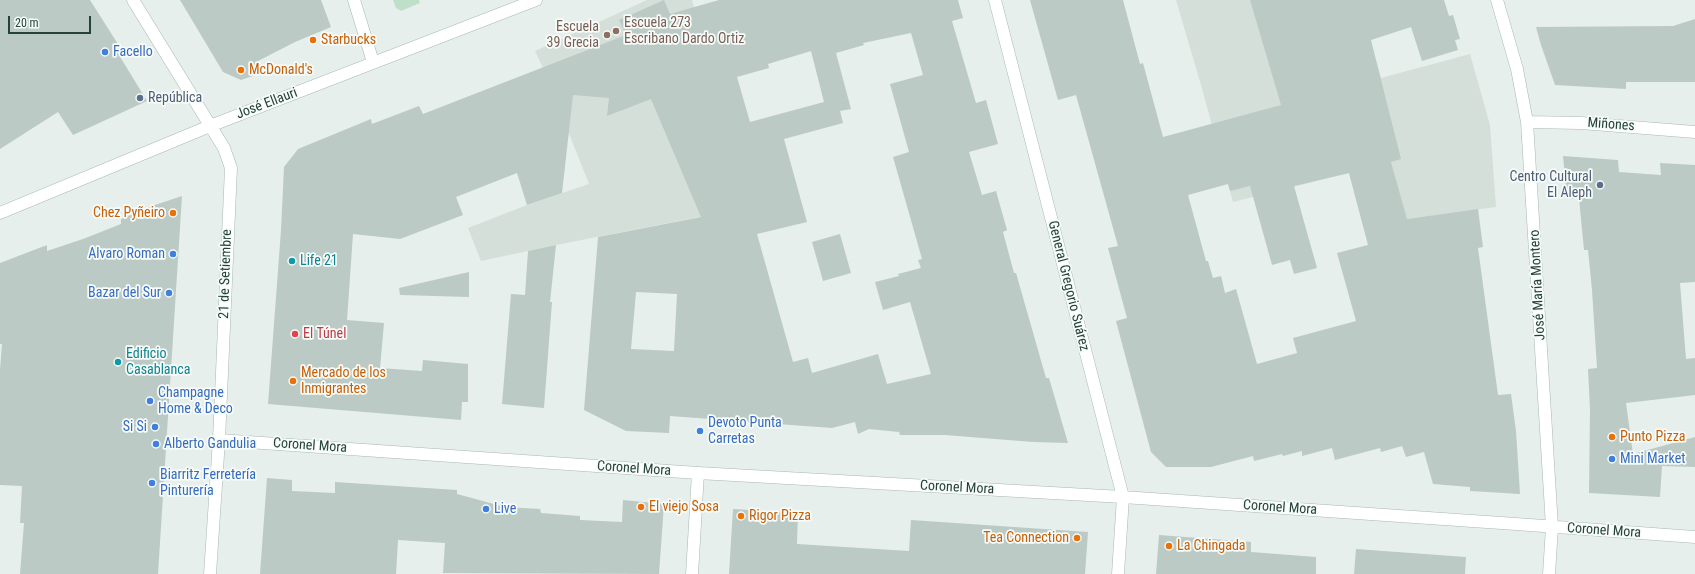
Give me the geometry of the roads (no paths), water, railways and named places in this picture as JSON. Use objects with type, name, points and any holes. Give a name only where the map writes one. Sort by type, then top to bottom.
[{"type":"street","name":"21 de Setiembre","points":[[133,0],[224,148],[231,168],[219,440],[210,574]]},
{"type":"street","points":[[354,0],[373,62]]},
{"type":"street","name":"José Ellauri","points":[[0,213],[210,126],[522,3],[536,0]]},
{"type":"street","name":"General Gregorio Suárez","points":[[995,0],[1123,497],[1118,574]]},
{"type":"street","name":"José María Montero","points":[[1497,0],[1517,69],[1527,122],[1552,527],[1549,574]]},
{"type":"street","name":"Miñones","points":[[1527,122],[1581,123],[1695,132]]},
{"type":"street","name":"Coronel Mora","points":[[219,440],[698,473],[1123,497],[1695,537]]},
{"type":"street","points":[[692,574],[698,473]]},
{"type":"place","name":"Escuela 273 Escribano Dardo Ortiz","points":[[616,31]]},
{"type":"place","name":"Escuela 39 Grecia","points":[[607,35]]},
{"type":"place","name":"Starbucks","points":[[313,40]]},
{"type":"place","name":"Facello","points":[[105,52]]},
{"type":"place","name":"McDonald's","points":[[241,70]]},
{"type":"place","name":"República","points":[[140,98]]},
{"type":"place","name":"Centro Cultural El Aleph","points":[[1600,185]]},
{"type":"place","name":"Chez Pyñeiro","points":[[173,213]]},
{"type":"place","name":"Alvaro Roman","points":[[173,254]]},
{"type":"place","name":"Life 21","points":[[292,261]]},
{"type":"place","name":"Bazar del Sur","points":[[169,293]]},
{"type":"place","name":"El Túnel","points":[[295,334]]},
{"type":"place","name":"Edificio Casablanca","points":[[118,362]]},
{"type":"place","name":"Mercado de los Inmigrantes","points":[[293,381]]},
{"type":"place","name":"Champagne Home & Deco","points":[[150,401]]},
{"type":"place","name":"Si Si","points":[[155,427]]},
{"type":"place","name":"Devoto Punta Carretas","points":[[700,431]]},
{"type":"place","name":"Punto Pizza","points":[[1612,437]]},
{"type":"place","name":"Alberto Gandulia","points":[[156,444]]},
{"type":"place","name":"Mini Market","points":[[1612,459]]},
{"type":"place","name":"Biarritz Ferretería Pinturería","points":[[152,483]]},
{"type":"place","name":"El viejo Sosa","points":[[641,507]]},
{"type":"place","name":"Live","points":[[486,509]]},
{"type":"place","name":"Rigor Pizza","points":[[741,516]]},
{"type":"place","name":"Tea Connection","points":[[1077,538]]},
{"type":"place","name":"La Chingada","points":[[1169,546]]}]
